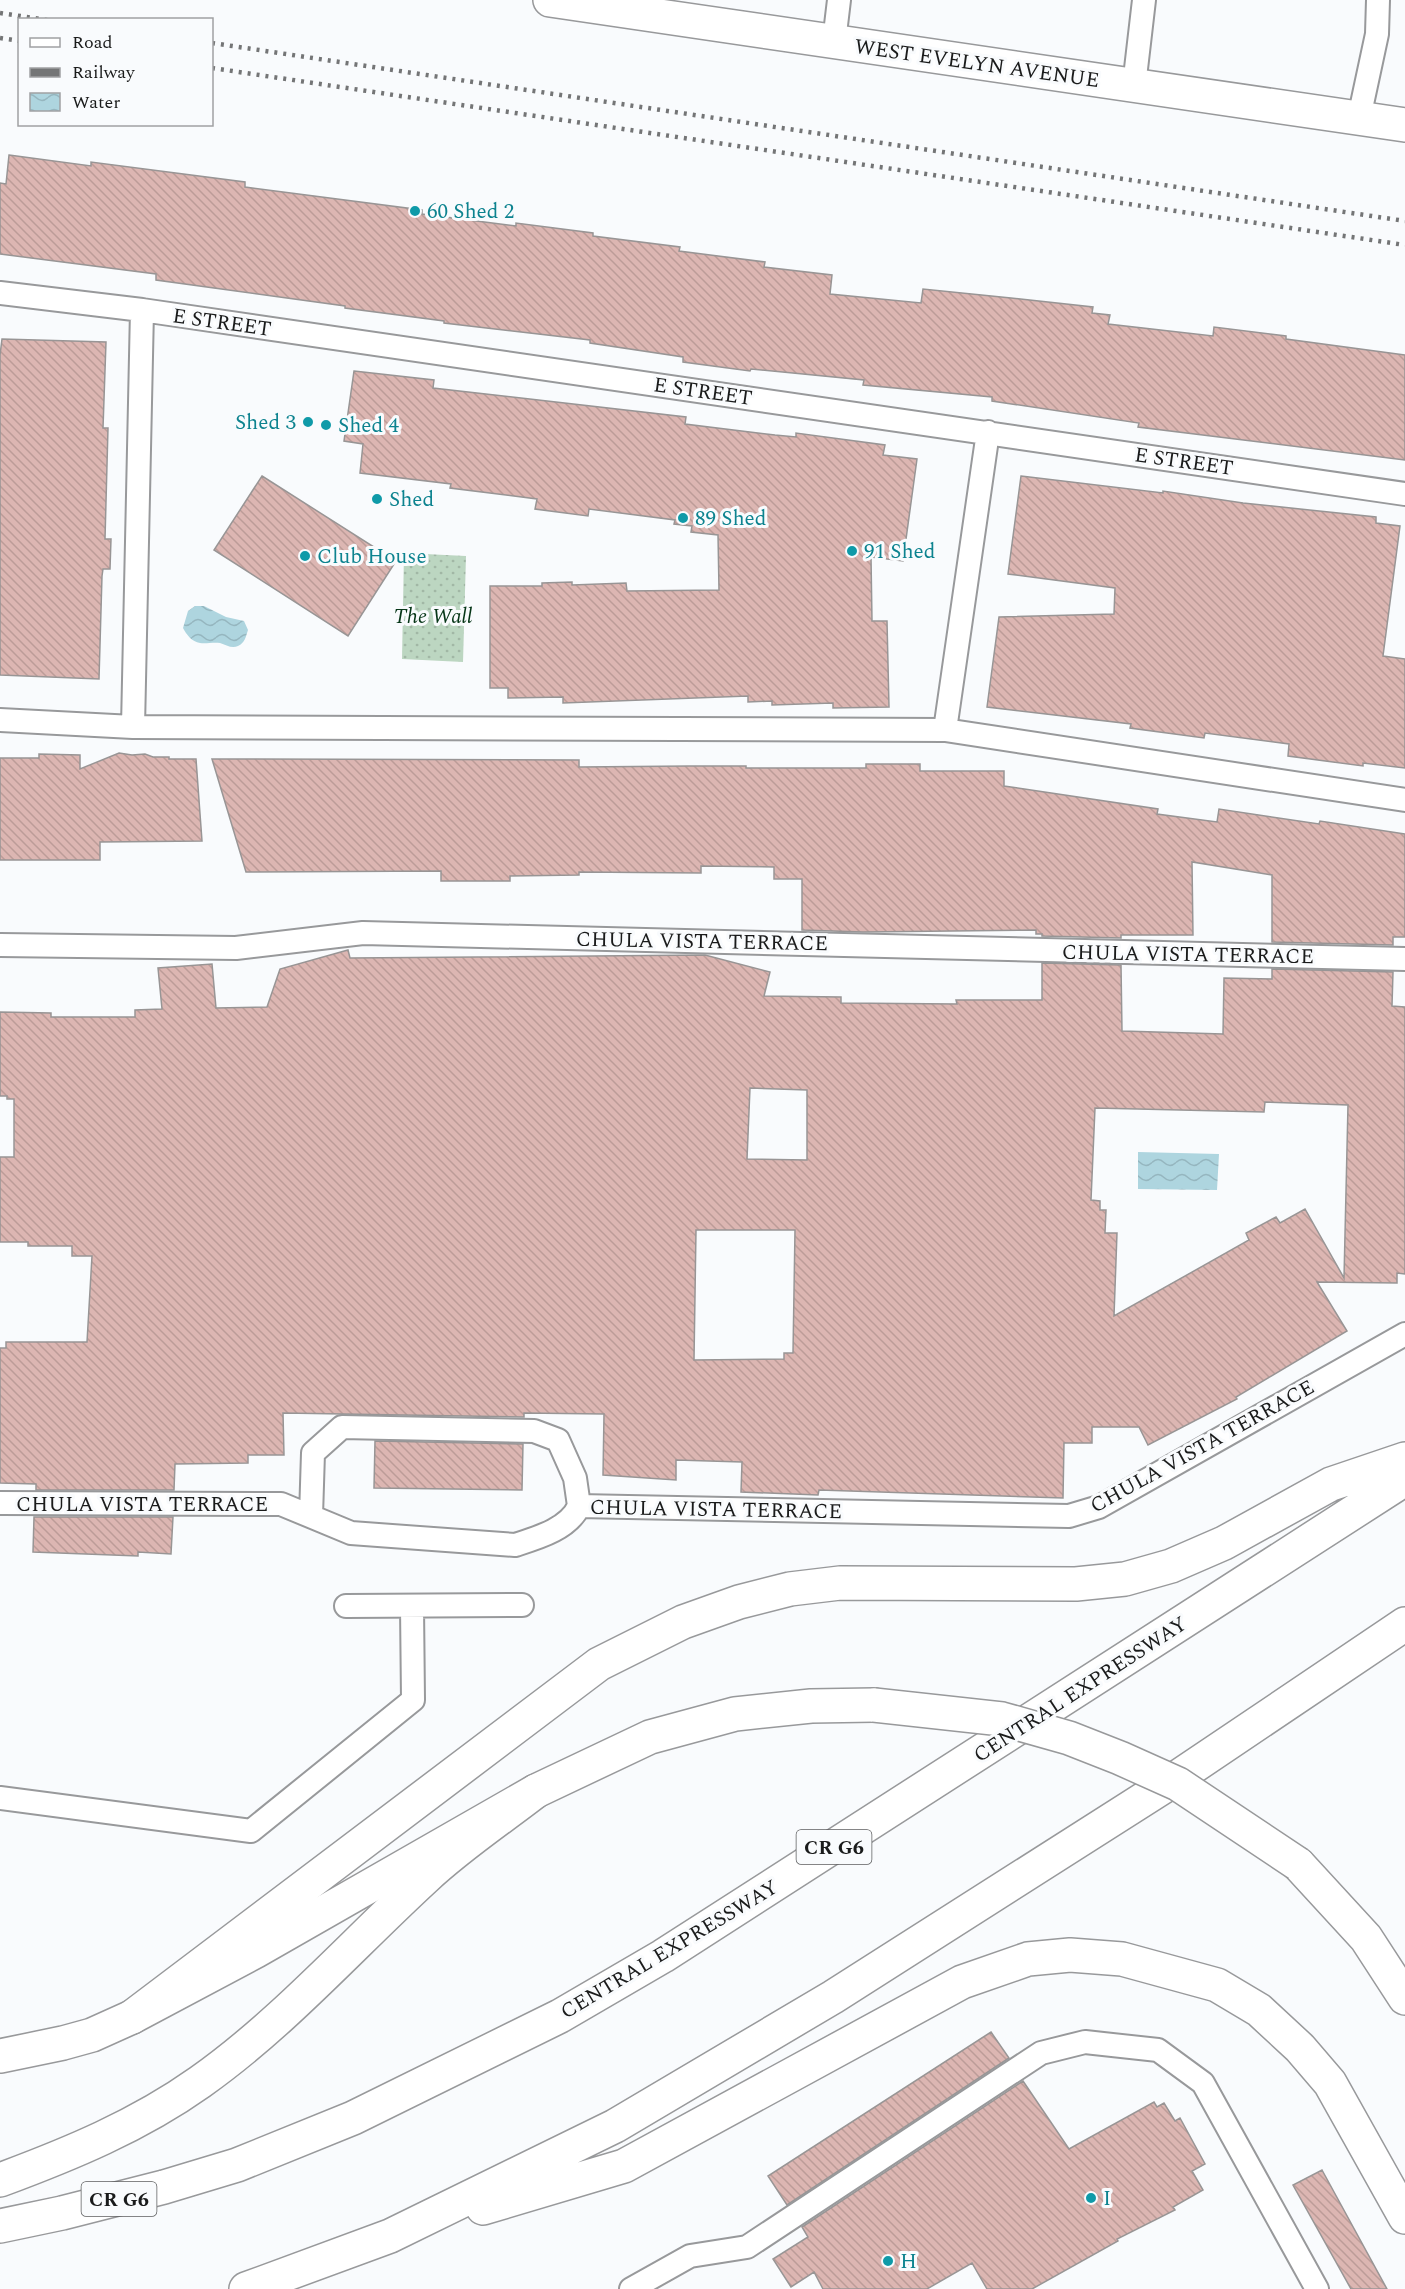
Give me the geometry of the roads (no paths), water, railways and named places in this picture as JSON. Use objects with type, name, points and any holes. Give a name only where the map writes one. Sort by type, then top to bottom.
[{"type":"main road","name":"WEST EVELYN AVENUE","points":[[550,0],[1405,125]]},
{"type":"main road","points":[[132,2017],[599,1664],[683,1622],[739,1602],[789,1589],[840,1583],[1076,1584],[1125,1578],[1171,1566],[1224,1543],[1331,1484],[1405,1459]]},
{"type":"main road","name":"CENTRAL EXPRESSWAY","points":[[0,2226],[164,2187],[237,2165],[353,2118],[560,2016],[673,1950],[1405,1479]]},
{"type":"main road","points":[[390,2236],[615,2126],[833,1997],[1169,1783],[1405,1624]]},
{"type":"main road","points":[[0,2056],[92,2035],[132,2017],[256,1951],[536,1791],[650,1737],[735,1714],[811,1706],[874,1705],[1002,1719],[1069,1738],[1178,1784],[1298,1864],[1366,1938],[1405,1998]]},
{"type":"main road","points":[[0,2180],[54,2160],[113,2134],[154,2112],[200,2082],[245,2047],[427,1876],[536,1791]]},
{"type":"main road","points":[[246,2289],[390,2236],[624,2166],[962,1982],[1028,1959],[1070,1955],[1122,1959],[1217,1984],[1259,2010],[1300,2048],[1330,2083],[1405,2217]]},
{"type":"lane","points":[[834,42],[839,0]]},
{"type":"lane","points":[[1134,86],[1144,0]]},
{"type":"lane","points":[[1359,118],[1377,34],[1378,0]]},
{"type":"lane","name":"E STREET","points":[[0,293],[142,310],[1405,494]]},
{"type":"lane","points":[[133,727],[142,310]]},
{"type":"lane","points":[[945,730],[988,432]]},
{"type":"lane","points":[[0,720],[133,727],[945,730],[1405,800]]},
{"type":"lane","name":"CHULA VISTA TERRACE","points":[[0,945],[236,948],[363,933],[1405,959]]},
{"type":"lane","name":"CHULA VISTA TERRACE","points":[[0,1503],[281,1504],[351,1533],[514,1545],[540,1537],[574,1517],[579,1506],[1070,1516],[1099,1507],[1405,1334]]},
{"type":"lane","points":[[311,1516],[313,1453],[342,1427],[534,1431],[558,1440],[575,1478],[579,1506]]},
{"type":"lane","points":[[346,1606],[522,1605]]},
{"type":"lane","points":[[0,1798],[252,1831],[413,1700],[412,1607]]},
{"type":"lane","points":[[631,2289],[659,2282],[690,2256],[747,2247],[1041,2053],[1085,2042],[1158,2050],[1203,2083],[1317,2289]]},
{"type":"water","points":[[195,606],[204,606],[226,617],[244,621],[248,630],[244,641],[234,647],[220,643],[200,643],[192,639],[183,628],[188,611]]},
{"type":"water","points":[[1138,1152],[1219,1154],[1217,1190],[1138,1189]]},
{"type":"railway","points":[[0,13],[34,18]]},
{"type":"railway","points":[[0,38],[18,41]]},
{"type":"railway","points":[[213,43],[1405,221]]},
{"type":"railway","points":[[213,68],[1405,245]]},
{"type":"place","name":"60 Shed 2","points":[[415,211]]},
{"type":"place","name":"Shed 3","points":[[308,422]]},
{"type":"place","name":"Shed 4","points":[[326,425]]},
{"type":"place","name":"Shed","points":[[377,499]]},
{"type":"place","name":"89 Shed","points":[[683,518]]},
{"type":"place","name":"91 Shed","points":[[852,551]]},
{"type":"place","name":"Club House","points":[[305,556]]},
{"type":"place","name":"I","points":[[1091,2198]]},
{"type":"place","name":"H","points":[[888,2261]]},
{"type":"park label","name":"The Wall","points":[[433,616]]}]
